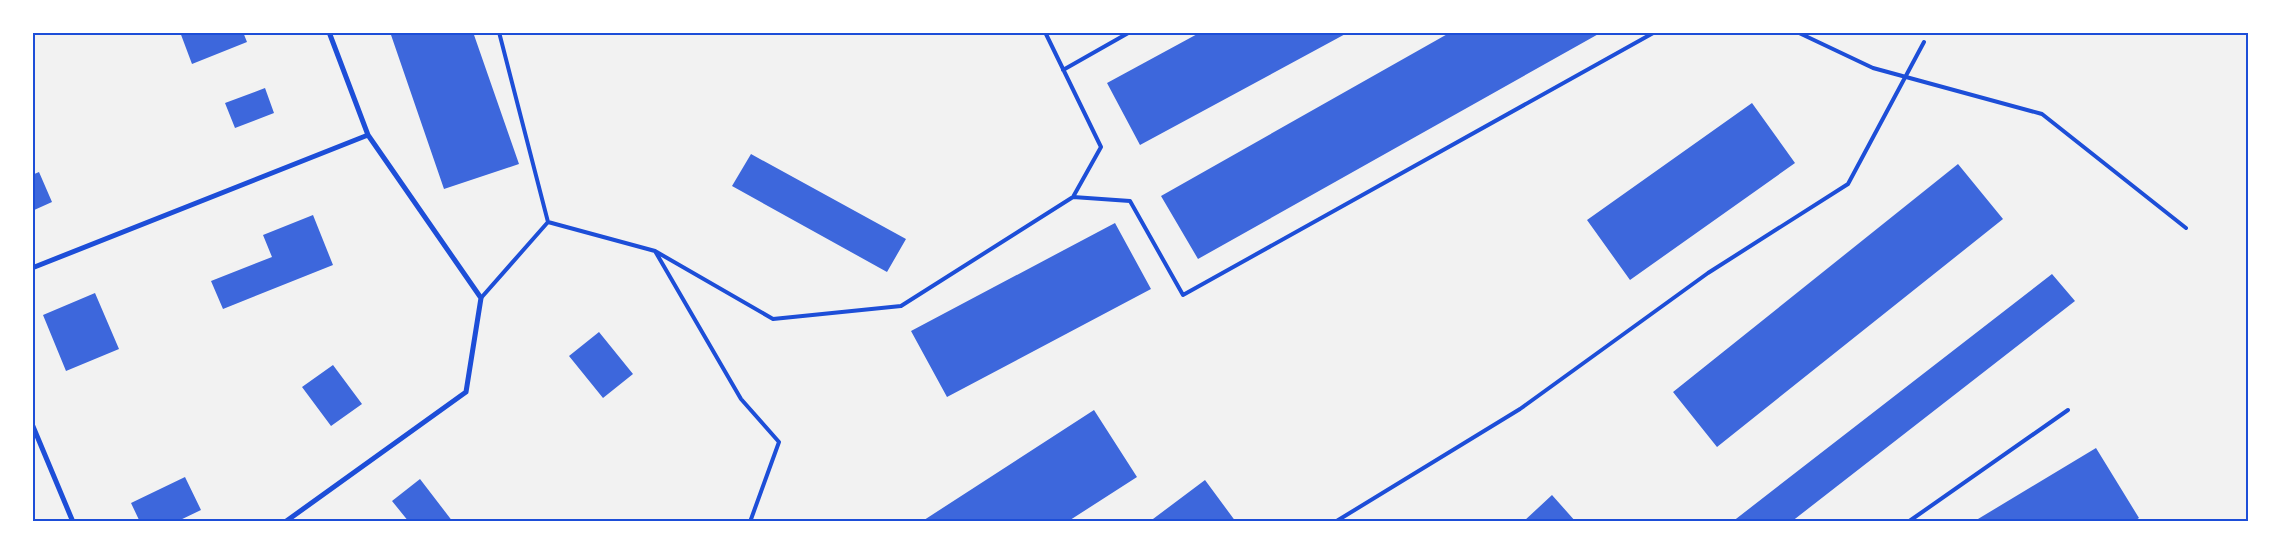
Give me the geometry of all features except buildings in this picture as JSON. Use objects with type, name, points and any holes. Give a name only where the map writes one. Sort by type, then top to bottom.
[{"type":"street","points":[[285,522],[466,392],[481,298],[368,135],[329,32]]},
{"type":"street","points":[[32,268],[368,135]]},
{"type":"street","points":[[32,424],[73,522]]},
{"type":"lane","points":[[499,32],[548,222]]},
{"type":"lane","points":[[548,222],[655,251],[773,319],[901,306],[1073,197],[1100,147],[1045,32]]},
{"type":"lane","points":[[1063,70],[1130,32]]},
{"type":"lane","points":[[1073,197],[1130,201],[1183,295],[1655,32]]},
{"type":"lane","points":[[1797,32],[1873,68],[2042,114],[2186,228]]},
{"type":"lane","points":[[1336,522],[1520,408],[1708,273],[1848,184],[1924,42]]},
{"type":"lane","points":[[481,298],[548,222]]},
{"type":"lane","points":[[655,251],[741,399],[779,442],[750,522]]},
{"type":"lane","points":[[1908,522],[2068,410]]}]
